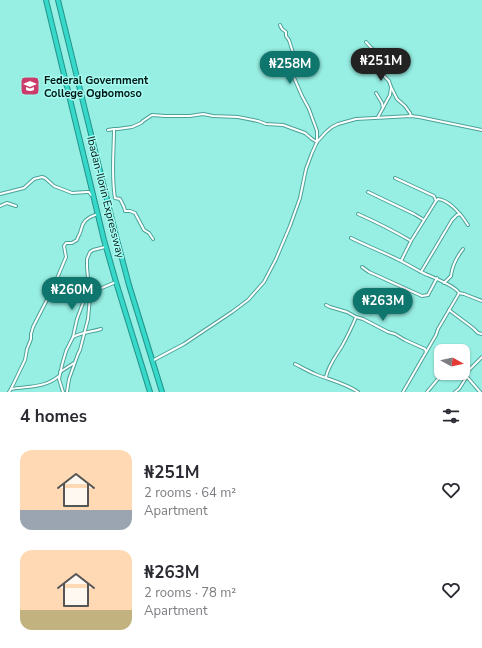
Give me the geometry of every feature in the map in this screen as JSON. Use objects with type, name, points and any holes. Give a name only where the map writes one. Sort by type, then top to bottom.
[{"type":"highway","name":"Ibadan-Ilorin Expressway","points":[[46,0],[106,246],[150,392]]},
{"type":"highway","name":"Ibadan-Ilorin Expressway","points":[[58,0],[116,236],[129,285],[162,392]]},
{"type":"street","points":[[280,25],[286,32],[286,36],[292,49],[295,61],[292,74],[309,109],[317,132],[317,142]]},
{"type":"street","points":[[366,42],[375,52],[377,63],[389,81],[397,98],[407,109],[410,116]]},
{"type":"street","points":[[378,118],[390,95],[391,87]]},
{"type":"street","points":[[376,93],[382,103],[382,108]]},
{"type":"street","points":[[108,130],[132,127],[152,115],[190,116],[203,114],[238,117],[266,124],[283,125],[305,133],[317,142]]},
{"type":"street","points":[[152,361],[184,344],[232,312],[248,300],[264,282],[290,226],[300,198],[306,169],[312,153],[317,142],[332,127],[356,119],[410,116],[482,130]]},
{"type":"street","points":[[114,129],[113,174],[115,198],[120,199],[125,211],[135,213],[144,230],[150,233],[153,239]]},
{"type":"street","points":[[0,194],[24,188],[34,179],[42,177],[54,186],[72,193],[89,192],[93,195]]},
{"type":"street","points":[[395,178],[434,196],[436,201]]},
{"type":"street","points":[[368,192],[424,220]]},
{"type":"street","points":[[401,261],[411,241],[438,199],[441,199],[447,203],[460,214],[468,225]]},
{"type":"street","points":[[0,206],[8,203],[16,206]]},
{"type":"street","points":[[9,392],[12,389],[25,360],[31,334],[66,257],[64,246],[66,243],[72,243],[78,240],[84,223],[88,218],[98,214]]},
{"type":"street","points":[[358,214],[395,231],[411,241]]},
{"type":"street","points":[[422,272],[452,220],[460,214]]},
{"type":"street","points":[[351,238],[437,278],[457,289],[459,293],[482,301]]},
{"type":"street","points":[[63,392],[59,382],[59,376],[66,351],[74,337],[77,319],[89,287],[87,259],[90,252],[106,246]]},
{"type":"street","points":[[444,283],[451,276],[452,268],[463,249]]},
{"type":"street","points":[[362,267],[369,272],[422,296],[428,295],[437,278]]},
{"type":"street","points":[[66,392],[85,332],[90,297],[97,290],[116,282]]},
{"type":"street","points":[[403,392],[459,293]]},
{"type":"street","points":[[326,305],[364,319],[425,349],[426,352]]},
{"type":"street","points":[[449,310],[478,333],[482,334]]},
{"type":"street","points":[[326,377],[333,360],[356,317]]},
{"type":"street","points":[[74,337],[85,332],[100,329]]},
{"type":"street","points":[[470,369],[482,357]]},
{"type":"street","points":[[60,372],[75,362]]},
{"type":"street","points":[[295,364],[314,374],[326,377],[358,392]]},
{"type":"street","points":[[12,389],[45,384],[53,381],[59,376]]},
{"type":"street","points":[[427,392],[437,380]]},
{"type":"street","points":[[455,392],[465,380]]},
{"type":"street","points":[[470,380],[480,392]]},
{"type":"place","name":"Federal Government College Ogbomoso","points":[[30,86]]}]
